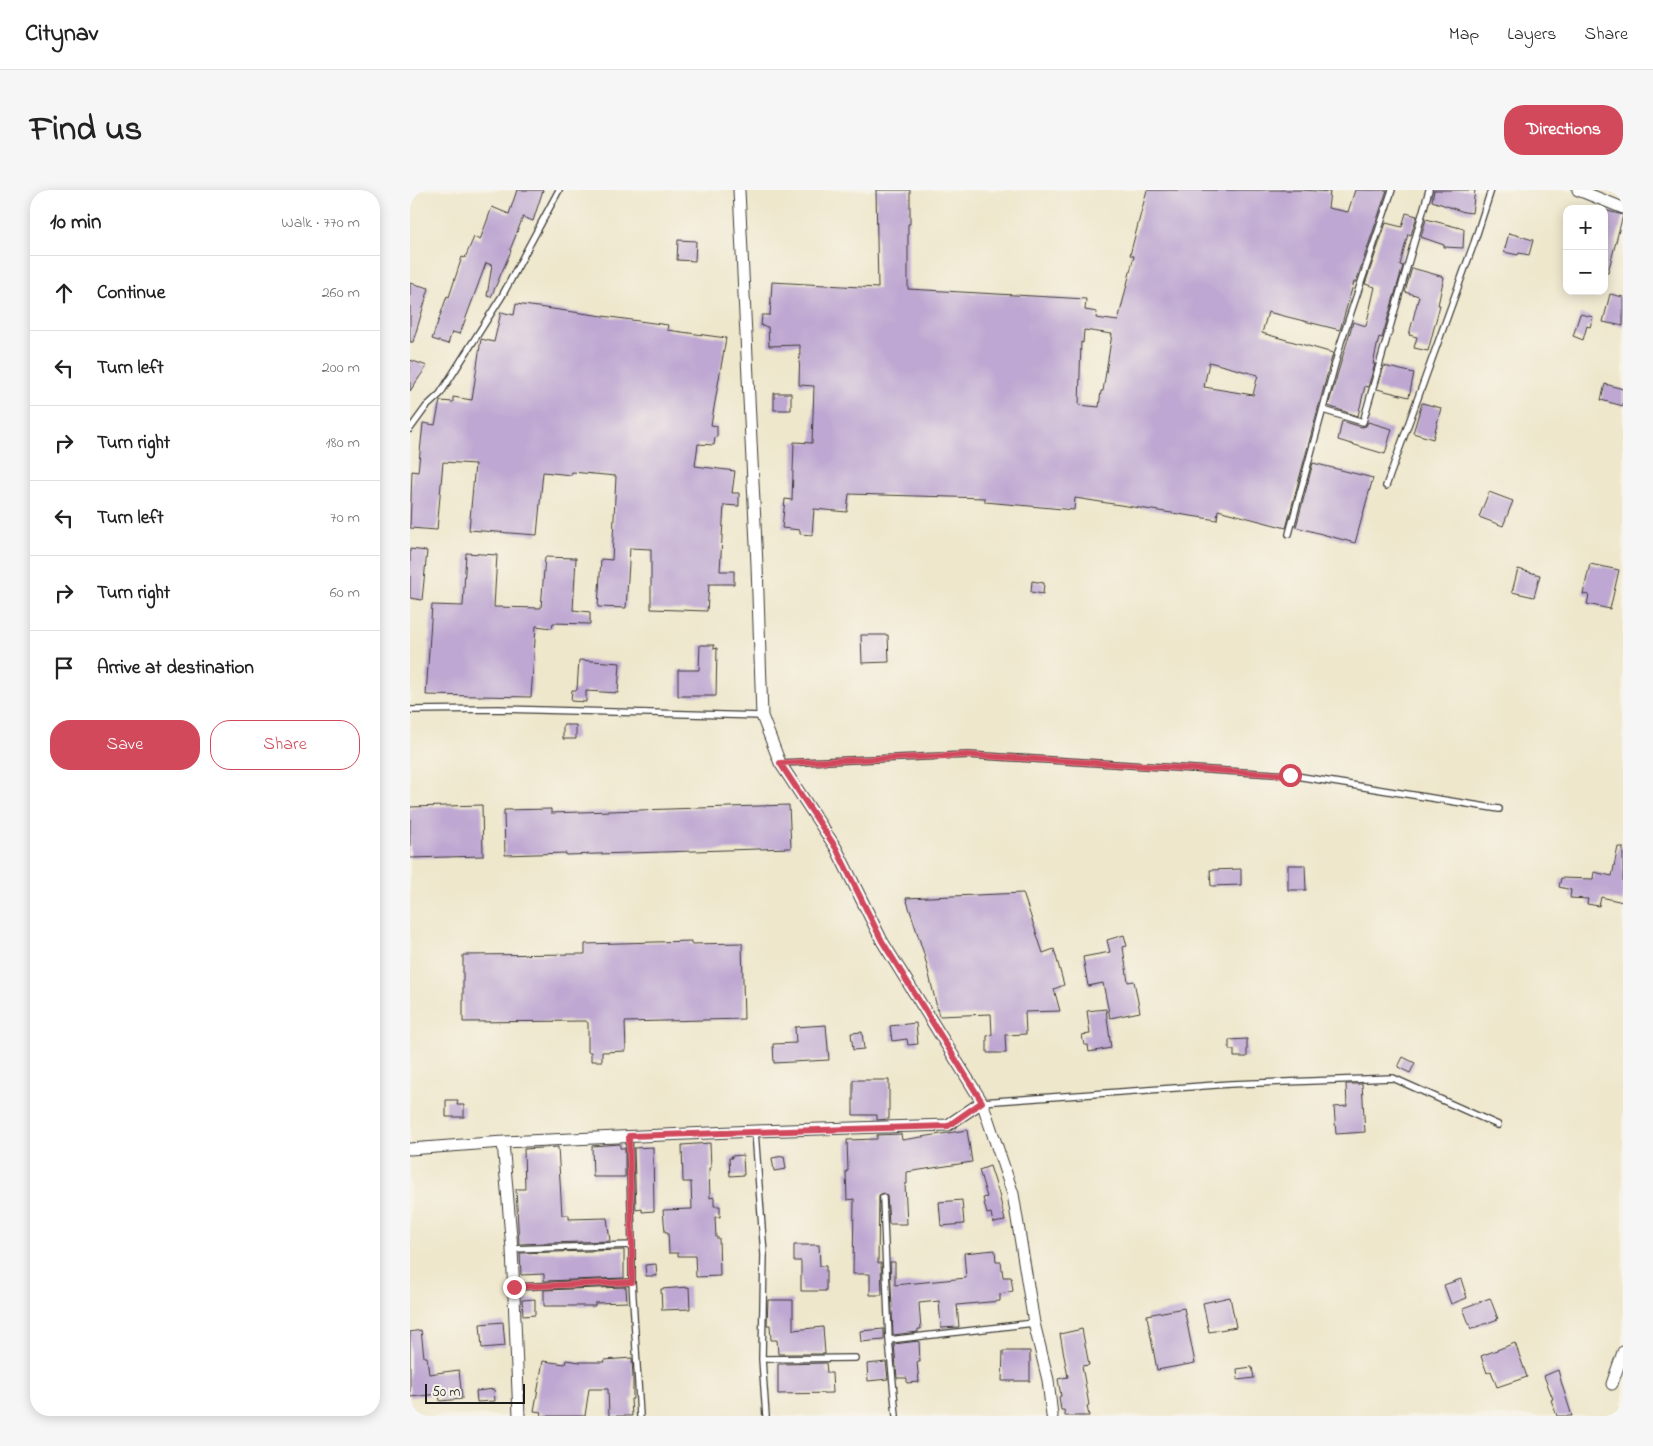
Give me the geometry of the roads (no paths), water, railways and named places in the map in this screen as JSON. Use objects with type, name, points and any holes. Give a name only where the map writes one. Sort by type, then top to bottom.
[{"type":"street","points":[[739,190],[757,565],[762,716],[780,763],[836,848],[882,941],[982,1102],[1014,1194],[1034,1323],[1048,1380],[1052,1416]]},
{"type":"street","points":[[1578,190],[1623,208]]},
{"type":"street","points":[[410,1149],[629,1136],[948,1126],[982,1102]]},
{"type":"street","points":[[503,1142],[512,1249],[519,1416]]},
{"type":"street","points":[[1612,1384],[1623,1352]]},
{"type":"lane","points":[[410,429],[426,407],[440,394],[502,296],[559,190]]},
{"type":"lane","points":[[1289,534],[1341,342],[1392,190]]},
{"type":"lane","points":[[1323,410],[1363,422],[1429,190]]},
{"type":"lane","points":[[1386,486],[1474,243],[1491,190]]},
{"type":"lane","points":[[410,710],[498,709],[762,716]]},
{"type":"lane","points":[[780,763],[968,755],[1290,775],[1499,809]]},
{"type":"lane","points":[[982,1102],[1230,1084],[1393,1078],[1498,1125]]},
{"type":"lane","points":[[754,1131],[764,1255],[762,1359],[766,1416]]},
{"type":"lane","points":[[629,1136],[632,1282],[640,1416]]},
{"type":"lane","points":[[883,1198],[889,1340],[896,1416]]},
{"type":"lane","points":[[512,1249],[632,1245]]},
{"type":"lane","points":[[514,1287],[632,1282]]},
{"type":"lane","points":[[889,1340],[1034,1323]]},
{"type":"lane","points":[[762,1359],[855,1358]]}]
